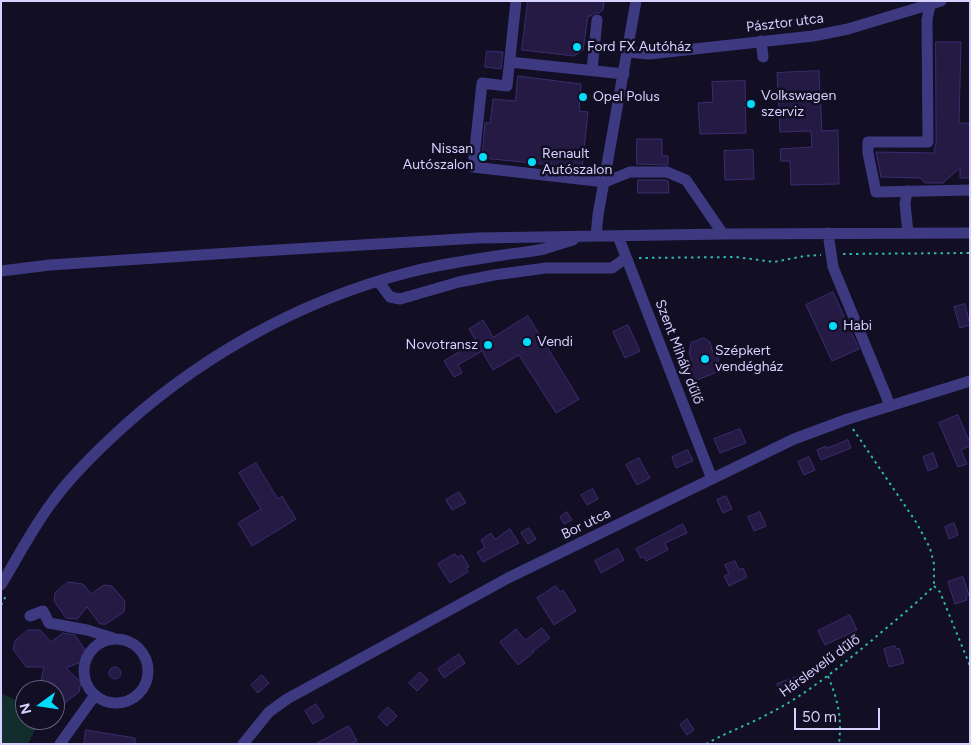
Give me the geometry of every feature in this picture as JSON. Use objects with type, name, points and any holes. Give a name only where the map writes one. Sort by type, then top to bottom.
[{"type":"street","points":[[516,1],[507,86],[482,83],[473,167],[605,182],[630,172],[667,172],[686,180],[723,234]]},
{"type":"street","points":[[590,236],[598,215],[605,182],[636,1]]},
{"type":"street","name":"Pásztor utca","points":[[628,52],[649,54],[812,36],[848,29],[941,1]]},
{"type":"street","points":[[930,5],[928,20],[928,142],[868,142],[868,153],[876,192],[970,190]]},
{"type":"street","points":[[592,70],[597,20]]},
{"type":"street","points":[[761,41],[763,57]]},
{"type":"street","points":[[510,62],[624,74]]},
{"type":"street","points":[[907,191],[905,204],[908,233]]},
{"type":"street","points":[[828,233],[833,267],[886,392],[890,406]]},
{"type":"street","points":[[1,271],[50,265],[469,239],[723,234],[970,233]]},
{"type":"street","points":[[1,584],[52,501],[89,459],[131,419],[183,380],[260,330],[343,292],[378,281],[460,261],[544,248],[590,236]]},
{"type":"street","name":"Szent Mihály dűlő","points":[[618,236],[712,479]]},
{"type":"street","points":[[378,281],[390,297],[400,299],[459,282],[494,275],[546,268],[612,268],[626,258]]},
{"type":"street","points":[[1,262],[30,262],[50,265]]},
{"type":"street","name":"Bor utca","points":[[243,744],[269,712],[287,698],[508,578],[794,439],[970,381]]},
{"type":"street","points":[[30,616],[42,612],[49,623],[88,630],[126,640],[137,646],[145,656],[148,668],[147,681],[140,692],[131,700],[118,703],[106,702],[95,695],[87,685],[83,673],[85,660],[91,649],[101,641],[113,638]]},
{"type":"street","points":[[88,630],[91,649]]},
{"type":"street","points":[[60,744],[95,695]]},
{"type":"path","points":[[840,254],[970,253]]},
{"type":"path","points":[[626,258],[736,257],[774,262],[828,254]]},
{"type":"path","points":[[848,420],[916,522],[930,548],[934,564],[934,586],[940,592],[970,666]]},
{"type":"path","name":"Hárslevelű dűlő","points":[[706,744],[726,732],[768,714],[828,676],[919,601],[934,586]]},
{"type":"path","points":[[1,604],[6,596]]},
{"type":"path","points":[[828,676],[836,696],[841,718],[840,744]]},
{"type":"green space","points":[[1,693],[15,700],[15,730],[35,730],[28,744],[1,744]]},
{"type":"building","points":[[528,1],[604,1],[603,10],[588,16],[583,50],[574,56],[522,50]]},
{"type":"building","points":[[936,42],[961,42],[959,123],[970,123],[970,178],[960,178],[960,168],[943,183],[925,183],[920,178],[881,177],[876,152],[934,153],[936,142]]},
{"type":"building","points":[[487,51],[503,52],[501,69],[485,67]]},
{"type":"building","points":[[819,71],[822,131],[838,130],[839,184],[791,185],[790,161],[781,161],[780,149],[812,147],[811,131],[780,132],[777,73]]},
{"type":"building","points":[[518,76],[581,84],[579,111],[588,112],[582,168],[482,158],[485,123],[490,123],[493,99],[515,101]]},
{"type":"building","points":[[745,81],[746,133],[700,134],[698,103],[713,102],[712,82]]},
{"type":"building","points":[[637,139],[662,139],[662,156],[668,156],[668,165],[637,164]]},
{"type":"building","points":[[753,150],[754,179],[725,180],[724,151]]},
{"type":"building","points":[[638,180],[668,181],[669,193],[638,193]]},
{"type":"building","name":"Habi","points":[[833,292],[859,349],[832,361],[806,305]]},
{"type":"building","points":[[965,304],[970,325],[960,328],[954,307]]},
{"type":"building","points":[[528,316],[579,399],[556,413],[519,355],[493,370],[482,351],[458,365],[462,373],[454,377],[444,361],[476,341],[469,329],[483,320],[493,337]]},
{"type":"building","points":[[628,325],[640,351],[625,358],[613,332]]},
{"type":"building","name":"Szépkert vendégház","points":[[704,338],[710,342],[713,353],[717,353],[719,357],[720,371],[692,382],[685,364],[692,361],[689,354],[691,343]]},
{"type":"building","points":[[958,415],[970,446],[961,450],[967,464],[958,467],[939,423]]},
{"type":"building","points":[[740,429],[746,443],[720,453],[714,439]]},
{"type":"building","points":[[848,440],[851,448],[821,460],[817,450]]},
{"type":"building","points":[[688,450],[693,461],[676,468],[672,457]]},
{"type":"building","points":[[933,453],[938,467],[928,471],[923,457]]},
{"type":"building","points":[[809,457],[815,470],[804,475],[798,462]]},
{"type":"building","points":[[639,458],[650,478],[637,485],[626,465]]},
{"type":"building","points":[[256,463],[278,499],[282,496],[296,519],[252,546],[238,523],[261,509],[239,473]]},
{"type":"building","points":[[593,489],[598,499],[587,505],[581,495]]},
{"type":"building","points":[[459,492],[466,503],[452,510],[446,500]]},
{"type":"building","points":[[726,496],[732,509],[723,513],[717,500]]},
{"type":"building","points":[[567,512],[572,520],[564,524],[560,517]]},
{"type":"building","points":[[760,512],[766,526],[754,531],[748,517]]},
{"type":"building","points":[[954,523],[958,535],[949,539],[945,527]]},
{"type":"building","points":[[683,524],[687,533],[665,543],[668,550],[646,561],[644,557],[641,558],[636,549]]},
{"type":"building","points":[[529,528],[536,539],[528,544],[521,533]]},
{"type":"building","points":[[510,529],[519,543],[483,562],[477,552],[485,548],[481,540],[491,533],[495,539]]},
{"type":"building","points":[[618,549],[624,560],[601,573],[595,561]]},
{"type":"building","points":[[455,554],[457,557],[462,555],[469,567],[466,568],[468,572],[450,583],[438,564]]},
{"type":"building","points":[[735,561],[739,570],[743,568],[747,577],[729,586],[724,576],[729,574],[725,565]]},
{"type":"building","points":[[963,577],[969,595],[966,596],[967,600],[955,604],[948,582]]},
{"type":"building","points":[[68,582],[83,584],[91,594],[104,585],[112,586],[125,601],[124,612],[106,624],[100,624],[87,607],[77,619],[66,618],[54,601],[55,593]]},
{"type":"building","points":[[556,586],[560,592],[563,590],[576,611],[554,625],[537,598]]},
{"type":"building","points":[[850,615],[857,630],[825,645],[818,631]]},
{"type":"building","points":[[542,628],[550,638],[518,665],[500,642],[516,629],[525,640]]},
{"type":"building","points":[[28,630],[40,630],[51,642],[63,633],[75,635],[85,650],[83,661],[66,668],[81,682],[79,692],[65,703],[65,680],[41,680],[44,667],[26,667],[13,649],[15,641]]},
{"type":"building","points":[[895,646],[896,649],[899,648],[904,663],[889,667],[884,649]]},
{"type":"building","points":[[459,654],[465,663],[444,678],[438,669]]},
{"type":"building","points":[[113,667],[117,667],[121,673],[117,679],[113,679],[109,675],[109,671]]},
{"type":"building","points":[[420,672],[428,680],[417,691],[409,683]]},
{"type":"building","points":[[804,674],[807,682],[780,692],[777,684]]},
{"type":"building","points":[[262,675],[269,683],[258,693],[251,685]]},
{"type":"building","points":[[316,704],[324,717],[313,724],[305,711]]},
{"type":"building","points":[[388,707],[397,716],[387,726],[378,717]]},
{"type":"building","points":[[687,719],[694,730],[687,735],[680,725]]},
{"type":"building","points":[[349,726],[357,741],[351,744],[316,744]]},
{"type":"building","points":[[86,730],[135,738],[135,744],[84,744]]},
{"type":"place","name":"Ford FX Autóház","points":[[577,47]]},
{"type":"place","name":"Opel Polus","points":[[583,97]]},
{"type":"place","name":"Volkswagen szerviz","points":[[751,104]]},
{"type":"place","name":"Nissan Autószalon","points":[[483,157]]},
{"type":"place","name":"Renault Autószalon","points":[[532,162]]},
{"type":"place","name":"Habi","points":[[833,326]]},
{"type":"place","name":"Vendi","points":[[527,342]]},
{"type":"place","name":"Novotransz","points":[[488,345]]},
{"type":"place","name":"Szépkert vendégház","points":[[705,359]]}]
